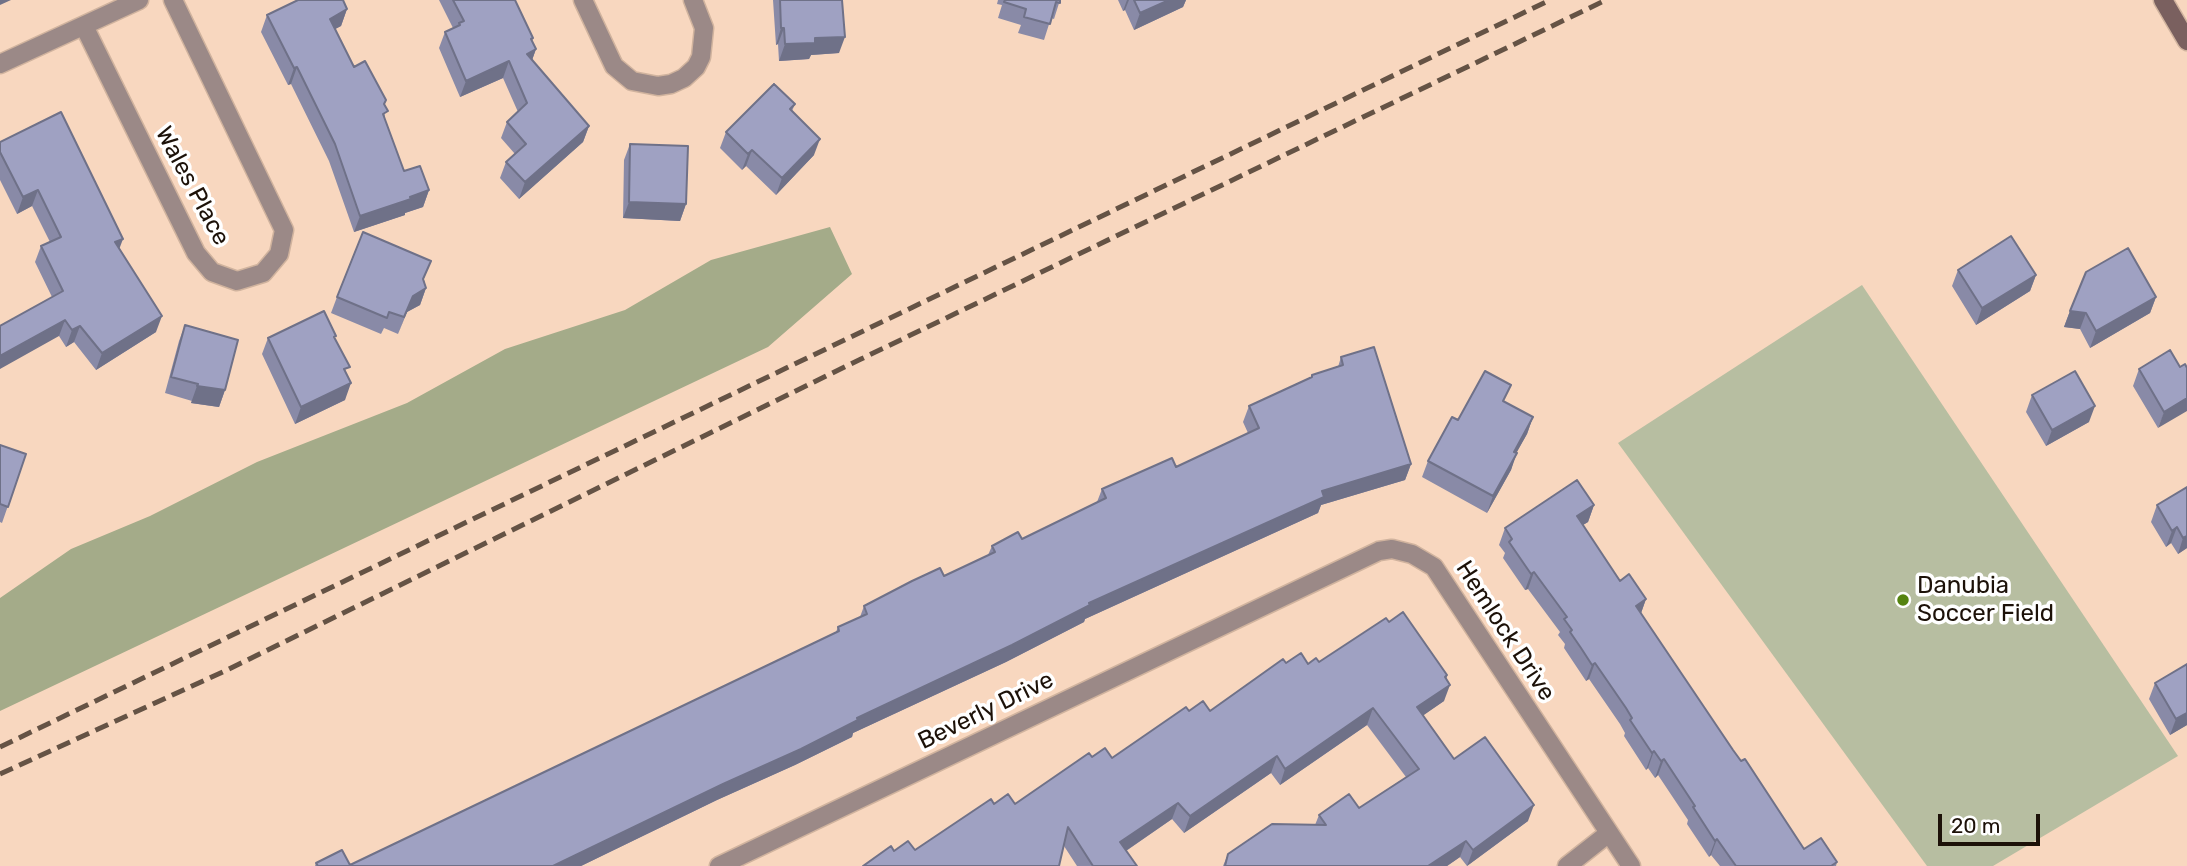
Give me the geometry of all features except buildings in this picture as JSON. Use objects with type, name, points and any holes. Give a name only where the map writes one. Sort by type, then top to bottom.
[{"type":"street","points":[[0,65],[139,0]]},
{"type":"street","name":"Wales Place","points":[[84,26],[196,253],[212,271],[237,281],[263,273],[279,254],[284,230],[173,0]]},
{"type":"street","points":[[583,0],[614,66],[632,81],[659,86],[684,78],[696,67],[701,57],[704,28],[692,0]]},
{"type":"street","points":[[2163,0],[2187,41]]},
{"type":"street","name":"Hemlock Drive","points":[[1275,600],[1379,551],[1392,549],[1412,554],[1434,567],[1631,866]]},
{"type":"street","name":"Beverly Drive","points":[[719,866],[1275,600]]},
{"type":"street","points":[[1567,866],[1609,833]]},
{"type":"green space","points":[[830,227],[852,274],[768,347],[0,711],[0,598],[71,549],[150,516],[257,462],[407,403],[505,349],[625,310],[711,260]]},
{"type":"green space","name":"Danubia Soccer Field","points":[[1862,285],[2178,756],[1993,866],[1927,866],[1618,443]]},
{"type":"railway","points":[[0,747],[1550,0]]},
{"type":"railway","points":[[0,774],[227,670],[861,359],[1606,0]]},
{"type":"place","name":"Danubia Soccer Field","points":[[1903,600]]}]
